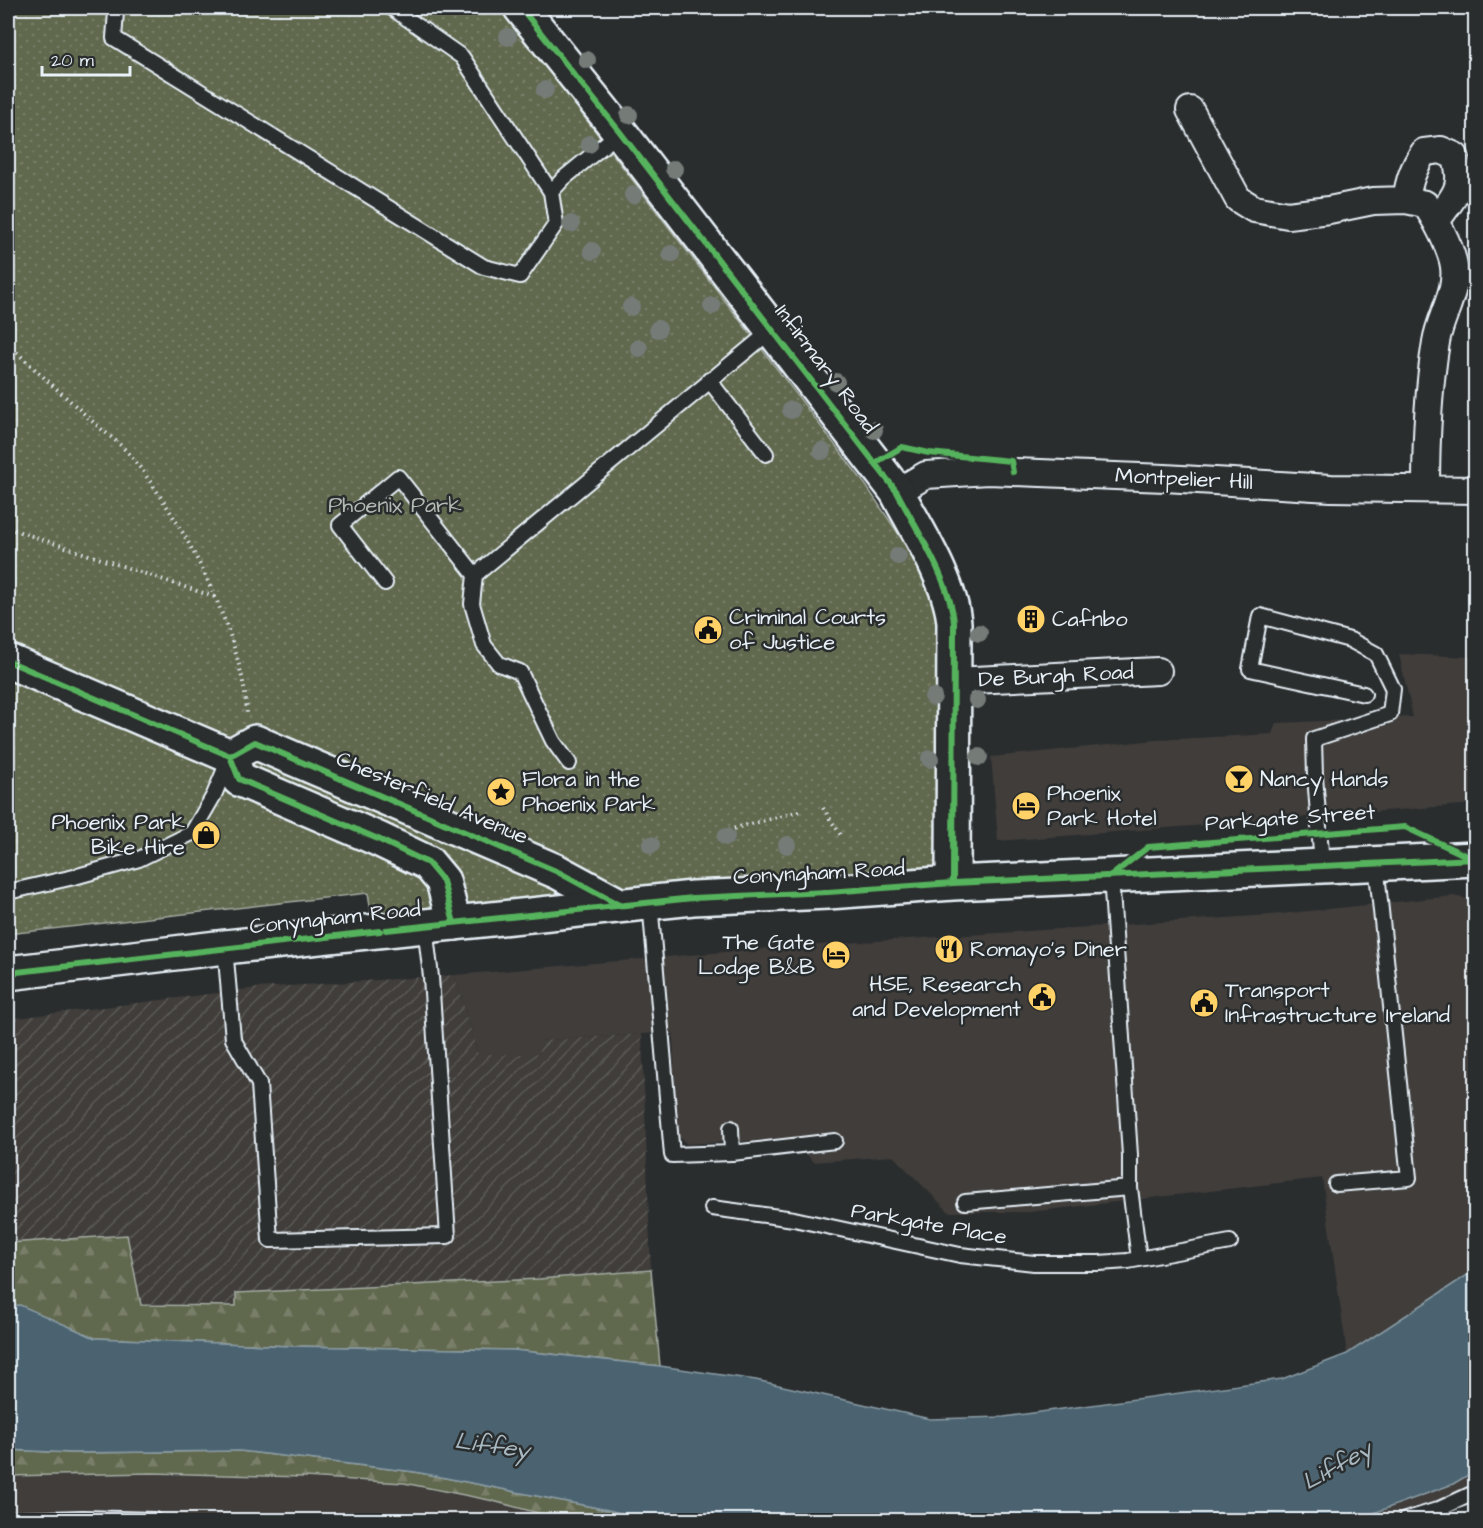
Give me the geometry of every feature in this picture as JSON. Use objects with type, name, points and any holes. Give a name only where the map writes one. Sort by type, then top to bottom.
[{"type":"main road","name":"Infirmary Road","points":[[521,8],[773,328],[897,492],[932,558],[953,606],[953,883]]},
{"type":"main road","points":[[8,661],[230,756],[239,779],[378,839],[428,864],[443,881],[440,925]]},
{"type":"main road","name":"Chesterfield Avenue","points":[[230,756],[255,742],[634,904]]},
{"type":"main road","points":[[953,883],[1475,858]]},
{"type":"main road","name":"Conyngham Road","points":[[8,973],[225,947],[634,904],[953,883]]},
{"type":"street","points":[[1190,110],[1238,199],[1254,209],[1288,215],[1373,201],[1406,200],[1425,204],[1437,220],[1453,262],[1454,284],[1436,339],[1426,424],[1426,489]]},
{"type":"street","points":[[1406,200],[1409,178],[1424,152],[1441,150],[1455,156],[1461,172],[1457,193],[1437,220]]},
{"type":"street","name":"Montpelier Hill","points":[[897,492],[926,475],[988,471],[1166,478],[1331,488],[1476,490]]},
{"type":"street","name":"De Burgh Road","points":[[954,681],[1158,670]]},
{"type":"lane","points":[[119,8],[116,12],[114,38],[484,267],[520,276],[556,224],[548,187],[462,57],[392,8]]},
{"type":"lane","points":[[548,187],[564,178],[620,132]]},
{"type":"lane","points":[[475,575],[773,328]]},
{"type":"lane","points":[[709,380],[766,454]]},
{"type":"lane","points":[[385,584],[340,525],[398,477],[475,575],[472,604],[483,645],[499,664],[519,672],[553,741],[569,763]]},
{"type":"lane","points":[[1322,865],[1314,739],[1390,714],[1393,689],[1376,654],[1350,640],[1260,616],[1250,669],[1364,694]]},
{"type":"lane","points":[[8,892],[139,859],[192,833],[214,795],[230,756]]},
{"type":"lane","points":[[1336,1184],[1409,1178],[1377,862]]},
{"type":"lane","points":[[1111,876],[1130,1155],[1130,1188],[1139,1259]]},
{"type":"lane","points":[[634,904],[672,1155],[732,1153],[835,1141]]},
{"type":"lane","points":[[225,947],[233,1038],[259,1084],[270,1240],[448,1236],[431,977],[440,925]]},
{"type":"lane","points":[[731,1128],[732,1153]]},
{"type":"lane","points":[[965,1202],[1130,1188]]},
{"type":"lane","name":"Parkgate Place","points":[[712,1208],[794,1219],[960,1255],[1034,1263],[1099,1263],[1139,1259],[1230,1242]]},
{"type":"lane","points":[[1406,1521],[1476,1492]]},
{"type":"lane","points":[[1449,1521],[1476,1510]]},
{"type":"lane","points":[[11,1521],[83,1518],[154,1521]]},
{"type":"path","points":[[8,344],[129,454],[177,522],[215,597],[238,660],[246,692],[248,718],[230,756]]},
{"type":"path","points":[[8,528],[215,597]]},
{"type":"path","points":[[824,808],[842,837]]},
{"type":"path","points":[[728,830],[800,811]]},
{"type":"shaded area","points":[[1399,654],[1475,657],[1475,804],[998,841],[991,757],[1156,740],[1272,734],[1276,723],[1413,717]]},
{"type":"shaded area","points":[[1453,896],[1475,900],[1475,1270],[1347,1354],[1322,1178],[1030,1212],[949,1212],[893,1156],[814,1162],[790,1139],[687,1144],[676,1134],[673,1032],[539,1041],[540,1054],[478,1054],[455,975],[771,948],[1270,915]]},
{"type":"shaded area","points":[[455,975],[478,1054],[540,1054],[538,1041],[642,1034],[651,1270],[539,1279],[236,1293],[236,1306],[140,1305],[129,1240],[8,1246],[8,1019],[257,988]]},
{"type":"shaded area","points":[[1475,1471],[1475,1520],[1355,1520],[1453,1484]]},
{"type":"shaded area","points":[[152,1473],[304,1477],[404,1483],[489,1500],[564,1520],[8,1520],[8,1476]]},
{"type":"green space","name":"Phoenix Park","points":[[8,8],[501,8],[865,484],[920,566],[954,655],[953,883],[374,931],[368,893],[8,934]]},
{"type":"green space","points":[[127,1235],[141,1305],[236,1306],[236,1293],[539,1279],[651,1270],[660,1366],[514,1350],[291,1346],[95,1338],[21,1306],[8,1307],[8,1243]]},
{"type":"green space","points":[[8,1450],[72,1453],[240,1451],[415,1472],[608,1510],[647,1520],[565,1520],[489,1500],[404,1483],[304,1477],[152,1473],[8,1476]]},
{"type":"water","name":"Liffey","points":[[1475,1270],[1475,1471],[1453,1484],[1355,1520],[647,1520],[608,1510],[415,1472],[240,1451],[72,1453],[8,1450],[8,1306],[20,1305],[95,1338],[291,1346],[514,1350],[660,1366],[756,1380],[930,1419],[1004,1417],[1282,1379],[1347,1354]]},
{"type":"cycle path","points":[[521,8],[620,132],[897,492],[932,556],[946,590],[954,623],[953,883]]},
{"type":"cycle path","points":[[875,463],[902,447],[929,453],[1011,461],[1013,472]]},
{"type":"cycle path","points":[[8,661],[230,756],[239,779],[428,863],[443,881],[454,923]]},
{"type":"cycle path","points":[[230,756],[255,742],[558,872],[619,905]]},
{"type":"cycle path","name":"Parkgate Street","points":[[1111,876],[1148,847],[1405,827],[1469,857]]},
{"type":"cycle path","points":[[386,930],[693,898],[953,883],[1476,859]]},
{"type":"cycle path","points":[[8,973],[380,931]]},
{"type":"place","name":"Cafnbo","points":[[1031,619]]},
{"type":"place","name":"Criminal Courts of Justice","points":[[708,630]]},
{"type":"place","name":"Nancy Hands","points":[[1239,779]]},
{"type":"place","name":"Flora in the Phoenix Park","points":[[501,792]]},
{"type":"place","name":"Phoenix Park Hotel","points":[[1026,806]]},
{"type":"place","name":"Phoenix Park Bike Hire","points":[[206,835]]},
{"type":"place","name":"Romayo's Diner","points":[[949,949]]},
{"type":"place","name":"The Gate Lodge B&B","points":[[836,955]]},
{"type":"place","name":"HSE, Research and Development","points":[[1042,997]]},
{"type":"place","name":"Transport Infrastructure Ireland","points":[[1204,1003]]}]
